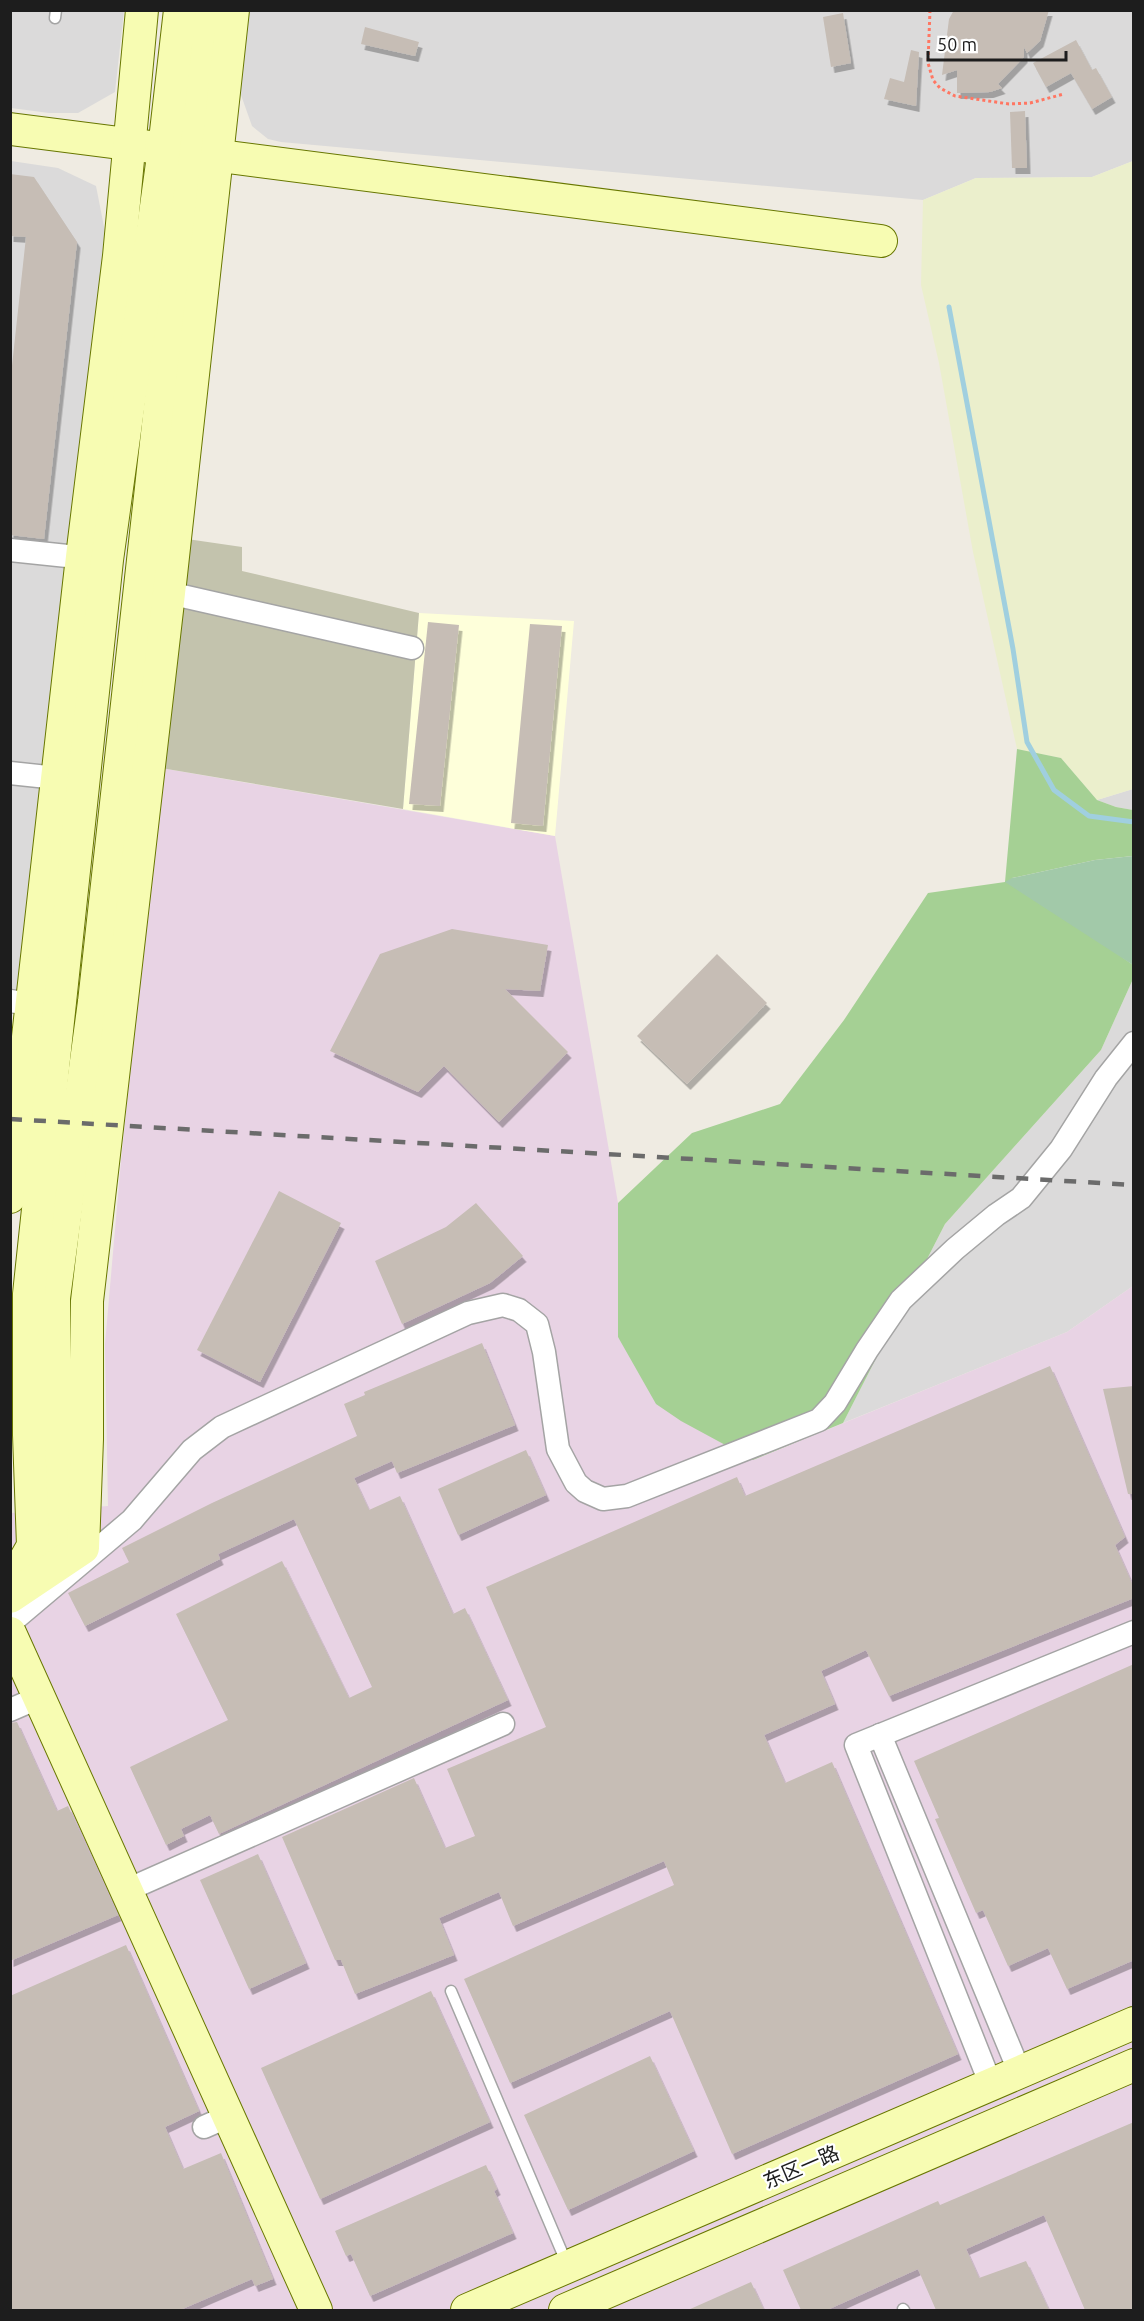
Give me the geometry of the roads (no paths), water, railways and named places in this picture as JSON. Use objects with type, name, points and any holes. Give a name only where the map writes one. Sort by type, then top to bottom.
[{"type":"main road","points":[[10,1585],[33,1546],[29,1435],[29,1294],[142,10]]},
{"type":"main road","points":[[10,1597],[83,1548],[87,1439],[87,1301],[169,593],[190,152],[180,10]]},
{"type":"main road","points":[[10,1593],[58,1543],[54,1298],[98,967],[204,10]]},
{"type":"main road","points":[[10,1197],[20,1003],[94,559],[190,152],[233,10]]},
{"type":"main road","points":[[10,129],[881,241]]},
{"type":"main road","points":[[10,1633],[127,1890],[216,2121],[316,2310]]},
{"type":"main road","name":"东区一路","points":[[467,2310],[1134,2023]]},
{"type":"main road","name":"东区一路","points":[[565,2310],[1134,2065]]},
{"type":"main road","points":[[937,2108],[953,2143]]},
{"type":"street","points":[[10,550],[94,559]]},
{"type":"street","points":[[169,593],[412,648]]},
{"type":"street","points":[[10,774],[57,778]]},
{"type":"street","points":[[10,1623],[132,1520],[192,1450],[222,1427],[468,1313],[503,1305],[519,1310],[537,1324],[544,1352],[558,1449],[576,1482],[585,1491],[603,1499],[627,1496],[661,1484],[819,1420],[835,1403],[901,1300],[955,1249],[996,1215],[1021,1198],[1061,1149],[1106,1078],[1134,1043]]},
{"type":"street","points":[[991,2085],[856,1745],[1134,1632]]},
{"type":"street","points":[[10,1710],[40,1697]]},
{"type":"street","points":[[127,1890],[503,1725]]},
{"type":"street","points":[[880,1735],[1020,2073]]},
{"type":"lane","points":[[451,1991],[568,2267]]},
{"type":"waterway","points":[[949,307],[1013,649],[1027,742],[1054,790],[1089,816],[1134,822]]},
{"type":"railway","points":[[10,1119],[1134,1185]]}]
